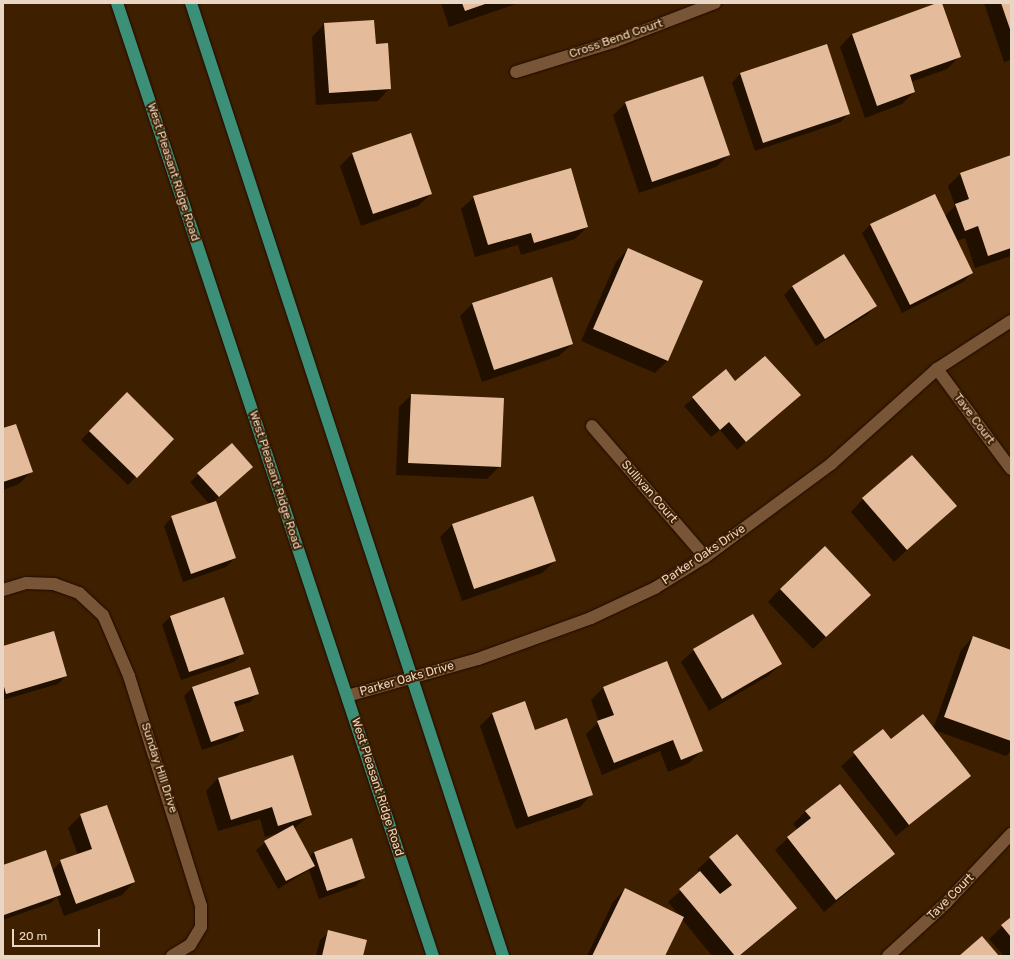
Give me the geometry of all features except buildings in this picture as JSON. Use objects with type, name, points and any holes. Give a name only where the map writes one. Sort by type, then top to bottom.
[{"type":"main road","name":"West Pleasant Ridge Road","points":[[117,3],[433,956]]},
{"type":"main road","points":[[191,3],[503,956]]},
{"type":"street","name":"Cross Bend Court","points":[[516,72],[616,41],[715,3]]},
{"type":"street","name":"Parker Oaks Drive","points":[[347,696],[478,659],[591,618],[655,588],[705,557],[830,464],[937,369],[1011,320]]},
{"type":"street","name":"Tave Court","points":[[937,369],[1011,469]]},
{"type":"street","name":"Sullivan Court","points":[[592,426],[705,557]]},
{"type":"street","name":"Sunday Hill Drive","points":[[3,590],[26,583],[54,584],[79,593],[103,615],[129,676],[201,906],[201,927],[190,945],[172,956]]},
{"type":"street","name":"Tave Court","points":[[888,956],[946,903],[1011,834]]}]
